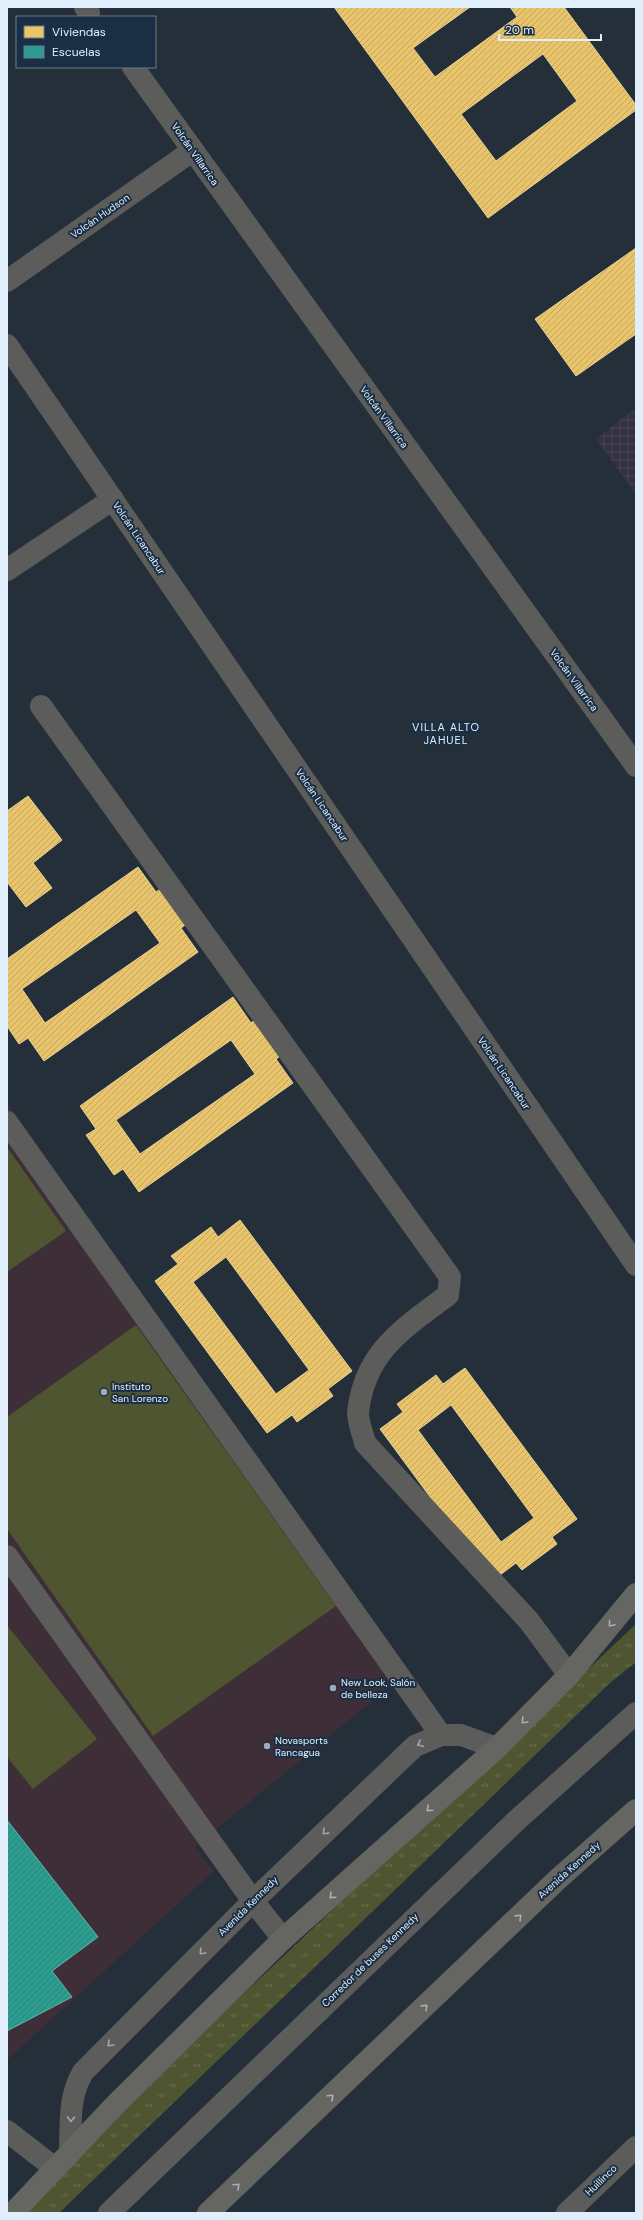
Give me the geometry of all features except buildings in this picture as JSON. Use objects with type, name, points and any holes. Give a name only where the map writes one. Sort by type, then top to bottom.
[{"type":"main road","points":[[13,2213],[117,2103],[283,1939],[497,1748],[569,1675],[636,1594]]},
{"type":"main road","name":"Avenida Kennedy","points":[[208,2213],[558,1879],[636,1810]]},
{"type":"street","name":"Volcán Villarrica","points":[[134,68],[636,766]]},
{"type":"street","name":"Volcán Hudson","points":[[7,281],[192,151]]},
{"type":"street","name":"Volcán Licancabur","points":[[7,345],[636,1266]]},
{"type":"street","points":[[7,570],[113,499]]},
{"type":"street","points":[[41,706],[450,1277],[448,1295],[398,1332],[381,1351],[366,1380],[358,1414],[365,1443],[529,1621],[569,1675]]},
{"type":"street","points":[[7,1122],[441,1735]]},
{"type":"street","points":[[7,1556],[253,1901],[283,1939]]},
{"type":"street","name":"Corredor de buses Kennedy","points":[[109,2213],[516,1821],[636,1713]]},
{"type":"street","name":"Avenida Kennedy","points":[[63,2161],[75,2085],[83,2072],[253,1901],[415,1746],[441,1735],[461,1736],[497,1748]]},
{"type":"street","points":[[7,2131],[63,2161]]},
{"type":"street","name":"Huillinco","points":[[567,2213],[636,2147]]},
{"type":"shaded area","points":[[636,408],[636,494],[596,439]]},
{"type":"shaded area","name":"Instituto San Lorenzo","points":[[7,1102],[395,1682],[195,1847],[214,1871],[7,2060]]},
{"type":"green space","points":[[7,1147],[66,1231],[7,1272]]},
{"type":"green space","points":[[136,1325],[336,1606],[153,1736],[7,1529],[7,1417]]},
{"type":"green space","points":[[636,1624],[636,1662],[611,1682],[59,2213],[16,2213],[48,2178]]},
{"type":"green space","points":[[7,1625],[97,1739],[33,1789],[7,1757]]},
{"type":"place","name":"Instituto San Lorenzo","points":[[104,1392]]},
{"type":"place","name":"New Look, Salón de belleza","points":[[333,1688]]},
{"type":"place","name":"Novasports Rancagua","points":[[267,1746]]},
{"type":"district","name":"VILLA ALTO JAHUEL","points":[[446,733]]}]
